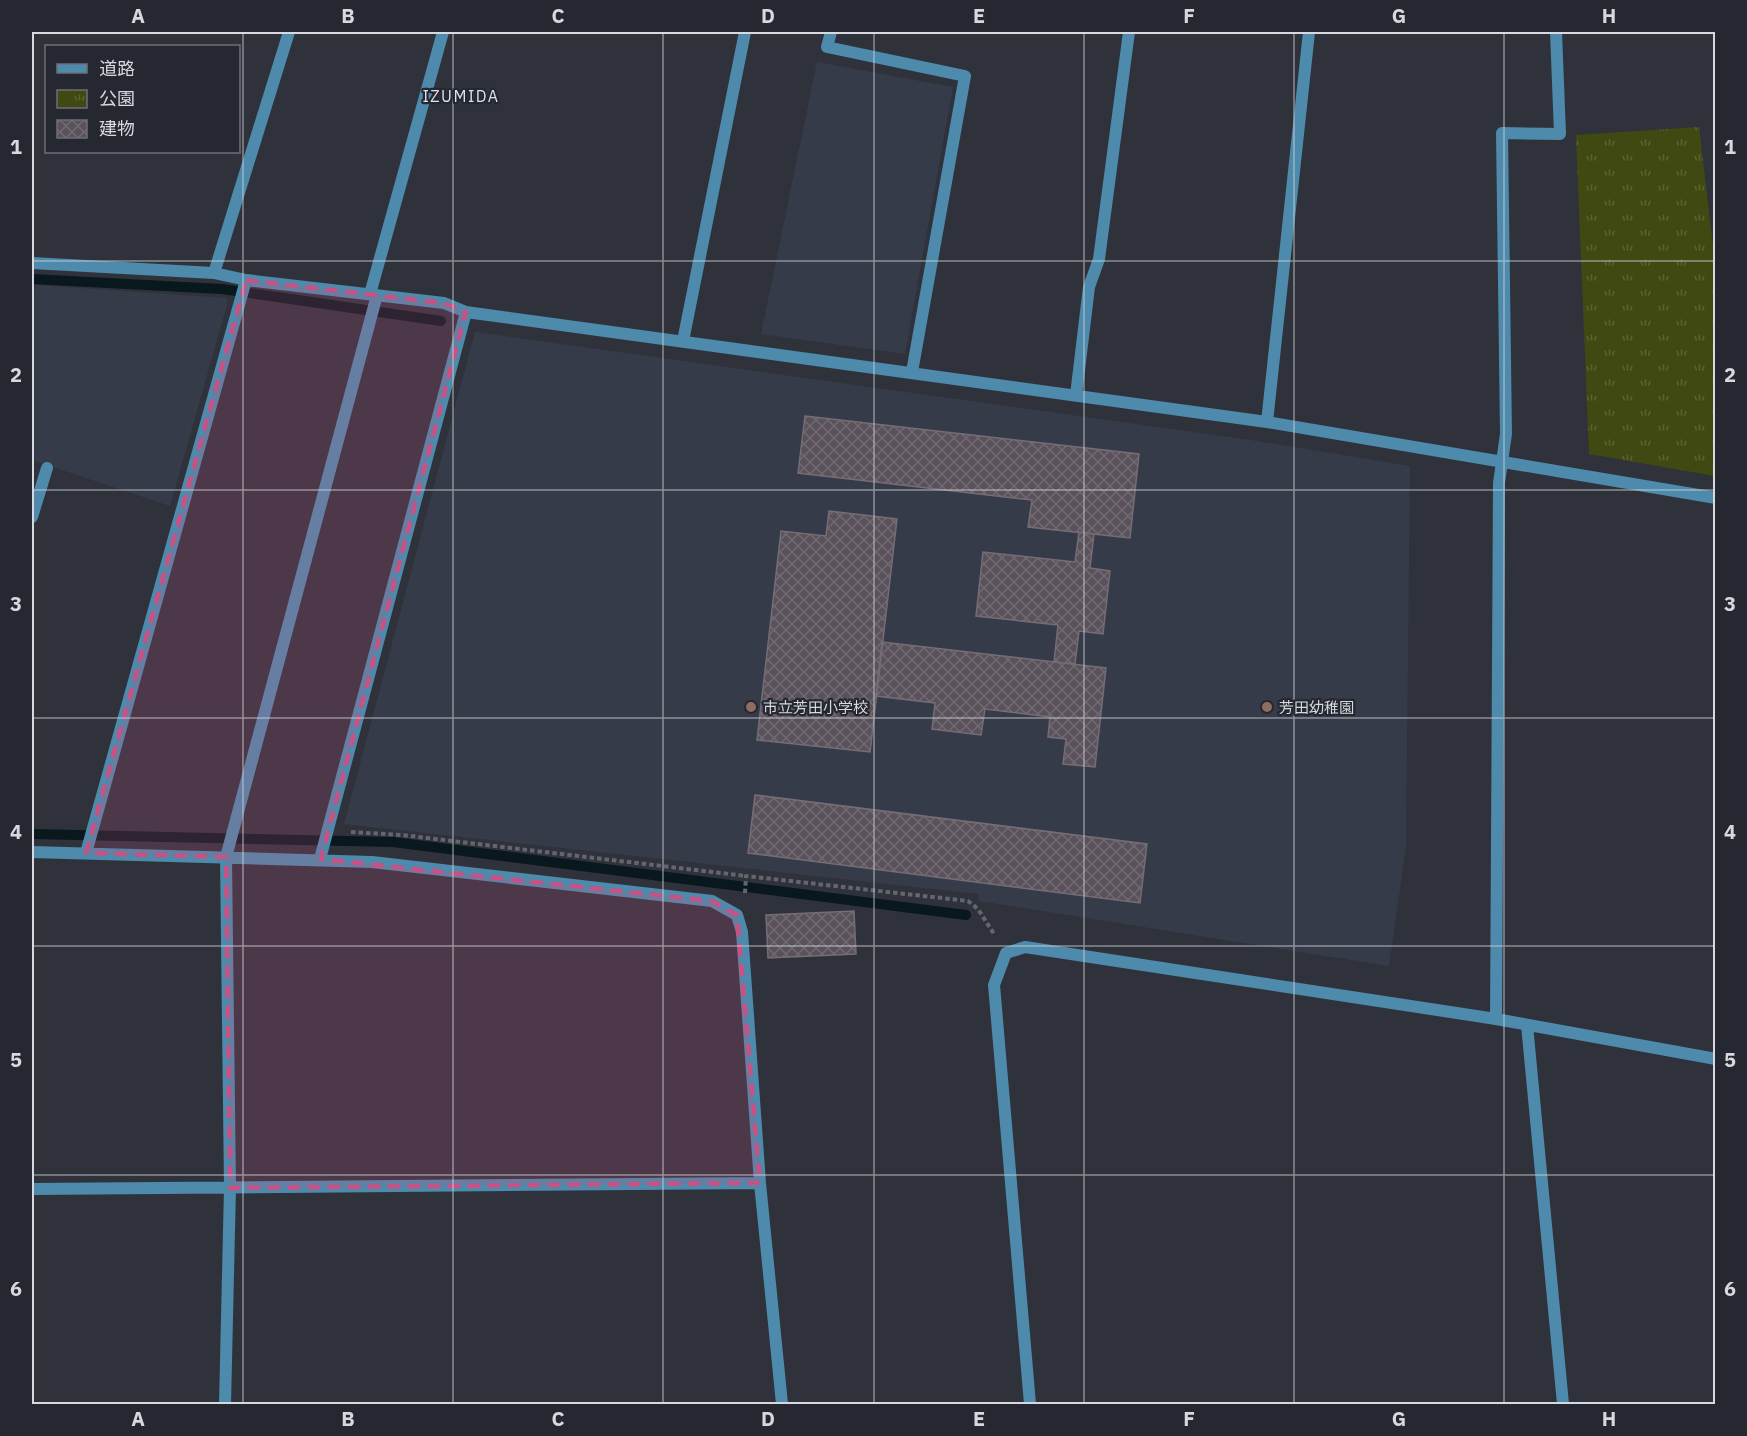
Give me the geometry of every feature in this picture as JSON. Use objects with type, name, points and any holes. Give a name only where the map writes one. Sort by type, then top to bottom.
[{"type":"street","points":[[214,273],[289,32]]},
{"type":"street","points":[[225,1404],[230,1188],[225,857],[443,32]]},
{"type":"street","points":[[683,341],[745,32]]},
{"type":"street","points":[[831,32],[827,47],[965,76],[912,372]]},
{"type":"street","points":[[1076,395],[1089,287],[1099,259],[1129,32]]},
{"type":"street","points":[[1267,422],[1309,32]]},
{"type":"street","points":[[1496,1019],[1499,483],[1506,434],[1502,133],[1560,134],[1556,32]]},
{"type":"street","points":[[32,262],[214,273],[244,287],[373,303],[444,303],[466,312],[1267,422],[1716,498]]},
{"type":"street","points":[[86,854],[244,287]]},
{"type":"street","points":[[325,844],[466,312]]},
{"type":"street","points":[[32,518],[47,468]]},
{"type":"street","points":[[32,852],[225,857],[325,844],[447,869],[712,901],[737,915],[742,932],[760,1183],[782,1404]]},
{"type":"street","points":[[1030,1404],[994,985],[1006,953],[1025,947],[1496,1019],[1716,1059]]},
{"type":"street","points":[[1527,1025],[1563,1404]]},
{"type":"street","points":[[32,1189],[760,1183]]},
{"type":"path","points":[[325,844],[402,834],[746,878],[968,901],[978,909],[1006,953]]},
{"type":"path","points":[[745,893],[746,878]]},
{"type":"highlighted area","points":[[246,280],[444,303],[466,312],[321,859],[712,901],[737,915],[760,1183],[230,1188],[226,857],[86,853]]},
{"type":"shaded area","points":[[817,62],[953,87],[905,354],[761,334]]},
{"type":"shaded area","points":[[36,285],[227,298],[227,305],[170,506],[32,460],[32,297]]},
{"type":"shaded area","name":"市立芳田小学校","points":[[475,332],[1251,440],[1410,466],[1406,848],[1389,966],[979,901],[978,894],[344,824]]},
{"type":"green space","points":[[1699,127],[1716,271],[1715,476],[1589,454],[1576,135]]},
{"type":"building","points":[[805,416],[1139,454],[1130,538],[1028,527],[1032,500],[798,473]]},
{"type":"building","points":[[829,511],[897,519],[870,752],[757,740],[781,531],[826,536]]},
{"type":"building","points":[[1079,532],[1094,534],[1090,568],[1110,571],[1103,634],[1079,631],[1075,664],[1054,662],[1058,625],[976,616],[983,552],[1075,562]]},
{"type":"building","points":[[882,642],[1106,668],[1095,767],[1063,764],[1066,739],[1048,737],[1050,717],[985,709],[981,735],[932,729],[935,703],[876,696]]},
{"type":"building","points":[[755,795],[1147,844],[1140,903],[748,853]]},
{"type":"building","points":[[854,911],[856,954],[768,958],[766,915]]},
{"type":"waterway","points":[[32,279],[222,289],[441,321]]},
{"type":"waterway","points":[[32,834],[393,842],[966,915]]},
{"type":"place","name":"市立芳田小学校","points":[[751,707]]},
{"type":"place","name":"芳田幼稚園","points":[[1267,707]]},
{"type":"district","name":"IZUMIDA","points":[[461,96]]}]
